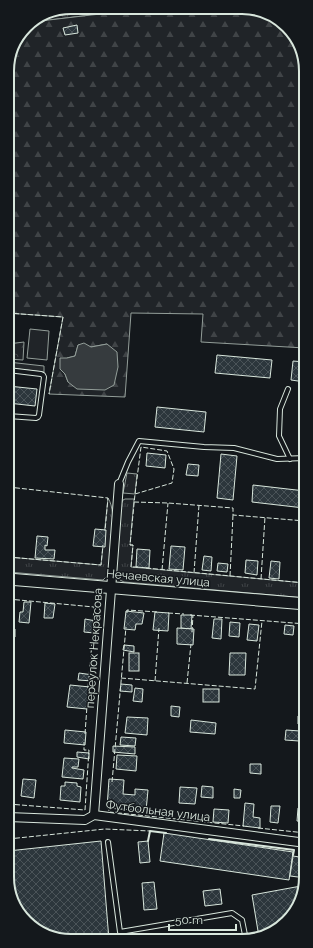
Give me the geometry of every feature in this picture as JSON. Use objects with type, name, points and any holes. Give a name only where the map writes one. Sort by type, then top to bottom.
[{"type":"street","name":"переулок Некрасова","points":[[94,815],[119,484]]},
{"type":"street","name":"Нечаевская улица","points":[[14,579],[299,603]]},
{"type":"street","name":"Футбольная улица","points":[[14,817],[85,820],[94,815],[299,841]]},
{"type":"lane","points":[[14,371],[41,374],[44,377],[38,417],[14,416]]},
{"type":"lane","points":[[288,389],[280,409],[279,436],[290,458]]},
{"type":"lane","points":[[119,484],[139,441],[204,447],[234,448],[277,459],[299,458]]},
{"type":"lane","points":[[108,842],[120,932],[232,913],[242,920],[245,934]]},
{"type":"green space","points":[[71,14],[101,14],[45,20],[59,15]]},
{"type":"green space","points":[[101,14],[242,14],[253,15],[267,20],[277,26],[287,36],[296,53],[299,71],[299,348],[201,342],[203,314],[131,313],[125,397],[49,394],[63,317],[14,314],[14,67],[18,49],[24,39],[31,31],[45,20]],"holes":[[[107,344],[68,382],[65,374],[67,358],[75,356],[78,345],[91,347]]]},
{"type":"green space","points":[[30,329],[49,331],[47,360],[27,358]]},
{"type":"green space","points":[[24,342],[23,360],[14,359],[14,343]]},
{"type":"green space","points":[[127,473],[137,474],[135,494],[123,493]]},
{"type":"green space","points":[[108,498],[113,514],[113,536],[107,576],[103,580],[14,573],[14,558],[101,565]]},
{"type":"green space","points":[[134,499],[130,545],[133,545],[131,567],[299,582],[299,597],[124,582],[120,580],[115,574],[121,504],[123,500]]},
{"type":"shaded area","points":[[84,343],[91,347],[107,344],[117,352],[118,367],[114,385],[105,390],[77,389],[68,382],[65,374],[60,369],[60,358],[75,356],[78,345]]},
{"type":"shaded area","points":[[14,363],[44,366],[44,372],[14,369]]},
{"type":"building","points":[[77,25],[78,33],[65,35],[63,28]]},
{"type":"building","points":[[217,355],[272,360],[270,378],[215,373]]},
{"type":"building","points":[[293,361],[299,362],[299,381],[291,380]]},
{"type":"building","points":[[14,387],[37,389],[35,406],[14,404]]},
{"type":"building","points":[[157,407],[206,412],[204,432],[155,427]]},
{"type":"building","points":[[147,453],[166,455],[165,468],[146,466]]},
{"type":"building","points":[[221,454],[237,456],[233,500],[217,498]]},
{"type":"building","points":[[188,464],[199,465],[198,476],[186,475]]},
{"type":"building","points":[[253,485],[299,490],[299,507],[252,502]]},
{"type":"building","points":[[95,529],[106,530],[105,547],[93,546]]},
{"type":"building","points":[[37,536],[48,537],[45,550],[55,550],[54,559],[35,558]]},
{"type":"building","points":[[171,546],[185,547],[183,570],[169,569]]},
{"type":"building","points":[[137,549],[150,550],[149,568],[136,567]]},
{"type":"building","points":[[204,556],[212,557],[211,571],[202,570]]},
{"type":"building","points":[[246,560],[258,561],[257,575],[245,573]]},
{"type":"building","points":[[271,561],[280,562],[279,579],[269,578]]},
{"type":"building","points":[[218,563],[228,564],[227,572],[217,571]]},
{"type":"building","points":[[24,602],[31,602],[29,623],[19,622],[20,612],[23,612]]},
{"type":"building","points":[[45,603],[55,604],[53,618],[44,618]]},
{"type":"building","points":[[126,611],[144,613],[142,624],[136,624],[135,630],[124,629]]},
{"type":"building","points":[[155,612],[169,613],[168,631],[153,630]]},
{"type":"building","points":[[181,615],[192,615],[191,629],[181,628]]},
{"type":"building","points":[[85,619],[96,621],[94,633],[84,632]]},
{"type":"building","points":[[214,619],[222,619],[221,639],[212,638]]},
{"type":"building","points":[[230,622],[240,623],[239,637],[229,636]]},
{"type":"building","points":[[249,624],[259,625],[257,641],[247,640]]},
{"type":"building","points":[[285,625],[294,626],[293,635],[284,634]]},
{"type":"building","points":[[177,628],[194,629],[193,645],[177,644]]},
{"type":"building","points":[[124,645],[134,646],[134,652],[123,650]]},
{"type":"building","points":[[129,653],[139,653],[139,671],[129,671]]},
{"type":"building","points":[[230,653],[246,653],[245,675],[229,675]]},
{"type":"building","points":[[79,673],[93,675],[93,681],[78,680]]},
{"type":"building","points":[[121,684],[132,685],[132,692],[120,691]]},
{"type":"building","points":[[70,685],[90,687],[87,709],[67,707]]},
{"type":"building","points":[[135,688],[143,689],[142,702],[133,701]]},
{"type":"building","points":[[203,689],[219,689],[219,702],[203,702]]},
{"type":"building","points":[[171,706],[180,707],[179,717],[171,716]]},
{"type":"building","points":[[127,717],[148,718],[147,735],[125,733]]},
{"type":"building","points":[[191,720],[216,723],[215,734],[190,732]]},
{"type":"building","points":[[65,730],[86,732],[85,745],[64,743]]},
{"type":"building","points":[[286,730],[299,731],[299,741],[285,740]]},
{"type":"building","points":[[121,737],[136,738],[135,746],[120,745]]},
{"type":"building","points":[[113,746],[135,747],[135,754],[113,752]]},
{"type":"building","points":[[77,752],[89,753],[89,759],[77,757]]},
{"type":"building","points":[[117,755],[137,756],[136,771],[116,769]]},
{"type":"building","points":[[64,758],[79,759],[78,767],[72,768],[84,770],[83,779],[62,777]]},
{"type":"building","points":[[250,764],[261,764],[261,774],[250,773]]},
{"type":"building","points":[[23,779],[36,780],[34,798],[21,796]]},
{"type":"building","points":[[109,779],[124,780],[123,794],[135,795],[135,789],[148,790],[146,811],[107,808]]},
{"type":"building","points":[[65,782],[77,783],[77,786],[81,787],[80,802],[60,800],[61,786],[65,786]]},
{"type":"building","points":[[202,786],[213,787],[213,798],[201,797]]},
{"type":"building","points":[[180,787],[197,788],[195,804],[179,803]]},
{"type":"building","points":[[234,789],[241,790],[240,798],[234,798]]},
{"type":"building","points":[[245,803],[254,804],[253,817],[260,818],[260,828],[243,826]]},
{"type":"building","points":[[271,806],[280,806],[278,823],[270,822]]},
{"type":"building","points":[[298,808],[299,808],[299,821],[297,821]]},
{"type":"building","points":[[214,809],[229,810],[228,823],[213,822]]},
{"type":"building","points":[[164,833],[293,852],[289,880],[160,861]]},
{"type":"building","points":[[101,841],[109,934],[60,933],[46,928],[36,922],[26,912],[17,895],[14,877],[14,850]]},
{"type":"building","points":[[148,841],[150,862],[140,863],[138,842]]},
{"type":"building","points":[[293,856],[299,857],[299,877],[290,876]]},
{"type":"building","points":[[154,882],[157,909],[144,910],[142,883]]},
{"type":"building","points":[[298,887],[295,899],[285,915],[277,922],[258,932],[252,895]]},
{"type":"building","points":[[220,889],[222,904],[205,906],[203,891]]},
{"type":"fence","points":[[14,314],[63,317],[49,394]]},
{"type":"fence","points":[[135,494],[172,483],[174,469],[167,451],[141,447],[135,494],[130,545],[133,545],[131,567],[138,567]]},
{"type":"fence","points":[[14,488],[108,498],[105,531]]},
{"type":"fence","points":[[134,502],[233,508],[233,515],[299,520]]},
{"type":"fence","points":[[162,570],[168,503]]},
{"type":"fence","points":[[194,573],[199,505]]},
{"type":"fence","points":[[230,576],[233,515]]},
{"type":"fence","points":[[261,579],[265,517]]},
{"type":"fence","points":[[14,558],[101,565],[103,545]]},
{"type":"fence","points":[[146,568],[299,582]]},
{"type":"fence","points":[[14,600],[94,607],[93,623]]},
{"type":"fence","points":[[127,613],[127,610],[158,612]]},
{"type":"fence","points":[[168,613],[184,614]]},
{"type":"fence","points":[[190,615],[299,623]]},
{"type":"fence","points":[[192,632],[193,615]]},
{"type":"fence","points":[[121,678],[255,689],[262,621]]},
{"type":"fence","points":[[112,782],[126,627]]},
{"type":"fence","points":[[155,681],[159,628]]},
{"type":"fence","points":[[88,688],[93,631]]},
{"type":"fence","points":[[187,683],[191,644]]},
{"type":"fence","points":[[85,734],[87,706]]},
{"type":"fence","points":[[14,804],[85,810],[89,750],[84,750],[84,742]]},
{"type":"fence","points":[[109,806],[109,812],[244,826]]},
{"type":"fence","points":[[258,828],[299,832]]},
{"type":"fence","points":[[14,838],[105,829],[150,831]]},
{"type":"wall","points":[[148,841],[150,831],[166,833]]},
{"type":"wall","points":[[209,839],[294,850],[293,855]]}]
